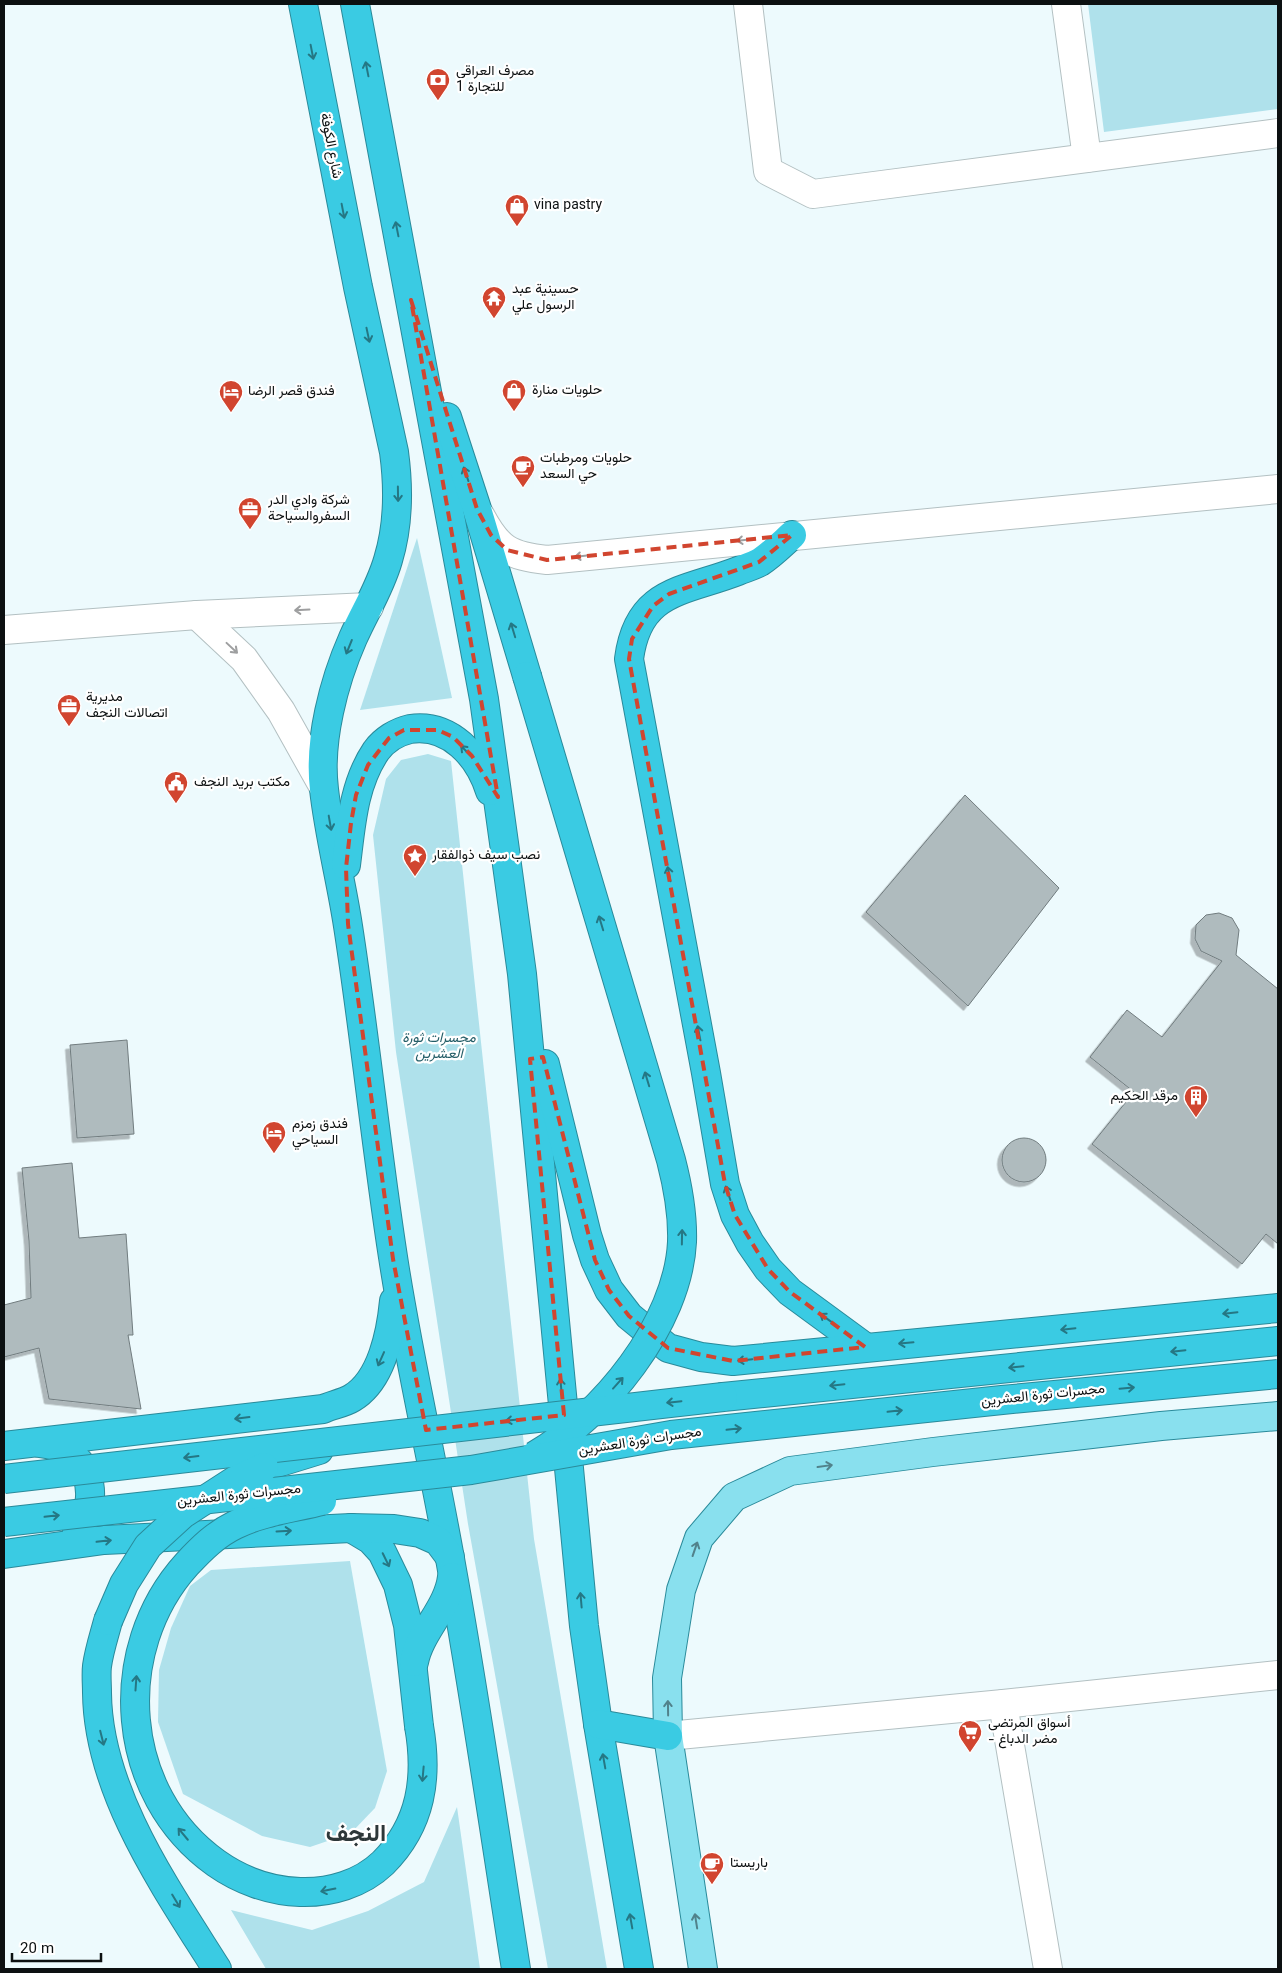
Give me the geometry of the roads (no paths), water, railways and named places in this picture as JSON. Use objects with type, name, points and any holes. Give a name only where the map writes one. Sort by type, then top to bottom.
[{"type":"highway","name":"شارع الكوفة","points":[[303,4],[358,287],[398,478],[398,505],[391,549],[381,582],[343,663],[327,724],[323,786],[348,924]]},
{"type":"highway","points":[[355,4],[484,699],[522,974],[584,1626],[598,1724],[639,1969]]},
{"type":"highway","points":[[409,289],[452,435],[477,509],[680,1192],[682,1244],[678,1270],[661,1318],[651,1339],[621,1381],[583,1419],[552,1446],[533,1457],[512,1464]]},
{"type":"highway","points":[[792,535],[759,562],[717,579],[669,594],[653,606],[640,620],[634,633],[629,659],[725,1184],[732,1207],[750,1243],[768,1269],[790,1292],[865,1347]]},
{"type":"highway","points":[[504,843],[486,779],[472,756],[453,737],[438,730],[421,728],[404,730],[389,738],[377,750],[368,765],[356,795],[346,868],[348,924],[393,1259],[451,1564],[516,1969]]},
{"type":"highway","points":[[522,974],[590,1243],[609,1290],[629,1316],[668,1348],[733,1361],[1278,1308]]},
{"type":"highway","points":[[4,1446],[323,1409],[353,1398],[369,1381],[382,1358],[392,1328],[394,1299],[393,1259]]},
{"type":"highway","points":[[4,1479],[723,1397],[1278,1341]]},
{"type":"highway","name":"مجسرات ثورة العشرين","points":[[4,1522],[471,1470],[671,1435],[1002,1400],[1278,1374]]},
{"type":"highway","points":[[217,1969],[165,1884],[131,1821],[109,1766],[97,1717],[96,1667],[108,1621],[124,1584],[148,1546],[183,1514],[234,1481],[264,1467],[361,1437]]},
{"type":"highway","points":[[34,1442],[50,1444],[65,1450],[77,1460],[86,1473],[91,1489],[86,1521],[76,1534],[63,1544],[48,1549]]},
{"type":"highway","points":[[351,1528],[371,1540],[382,1552],[398,1585],[408,1625],[424,1767],[422,1788],[417,1807],[401,1841],[377,1869],[363,1878],[331,1890],[313,1893],[277,1890],[242,1878],[225,1869],[197,1849],[171,1818],[146,1770],[139,1745],[136,1723],[136,1678],[139,1657],[153,1614],[176,1576],[219,1535],[235,1525],[254,1518],[382,1487],[471,1470]]},
{"type":"highway","points":[[4,1554],[104,1540],[351,1528],[394,1529],[420,1533],[438,1541],[451,1564],[450,1587],[443,1605],[422,1636],[416,1652],[413,1669]]},
{"type":"highway","points":[[598,1724],[668,1736]]},
{"type":"main road","points":[[703,1969],[668,1736],[668,1678],[681,1590],[699,1538],[734,1497],[790,1471],[933,1452],[1161,1426],[1278,1416]]},
{"type":"street","points":[[748,4],[768,171],[813,194],[1278,133]]},
{"type":"street","points":[[1066,4],[1088,158]]},
{"type":"street","points":[[477,509],[491,535],[507,550],[523,557],[547,560],[1278,489]]},
{"type":"street","points":[[4,630],[197,615],[369,606]]},
{"type":"street","points":[[197,615],[244,659],[281,711],[323,786]]},
{"type":"street","points":[[668,1736],[1278,1675]]},
{"type":"street","points":[[1003,1704],[1048,1969]]},
{"type":"place","name":"مصرف العراقي للتجارة 1","points":[[438,101]]},
{"type":"place","name":"vina pastry","points":[[517,227]]},
{"type":"place","name":"حسينية عبد الرسول علي","points":[[494,319]]},
{"type":"place","name":"حلويات منارة","points":[[514,412]]},
{"type":"place","name":"فندق قصر الرضا","points":[[231,413]]},
{"type":"place","name":"حلويات ومرطبات حي السعد","points":[[523,488]]},
{"type":"place","name":"شركة وادي الدر السفروالسياحة","points":[[250,530]]},
{"type":"place","name":"مديرية اتصالات النجف","points":[[69,727]]},
{"type":"place","name":"مكتب بريد النجف","points":[[176,804]]},
{"type":"place","name":"نصب سيف ذوالفقار","points":[[415,877]]},
{"type":"place","name":"مرقد الحكيم","points":[[1196,1118]]},
{"type":"place","name":"فندق زمزم السياحي","points":[[274,1154]]},
{"type":"place","name":"أسواق المرتضى - مضر الدباغ","points":[[970,1753]]},
{"type":"place","name":"باريستا","points":[[712,1885]]},
{"type":"district","name":"النجف","points":[[356,1835]]}]
